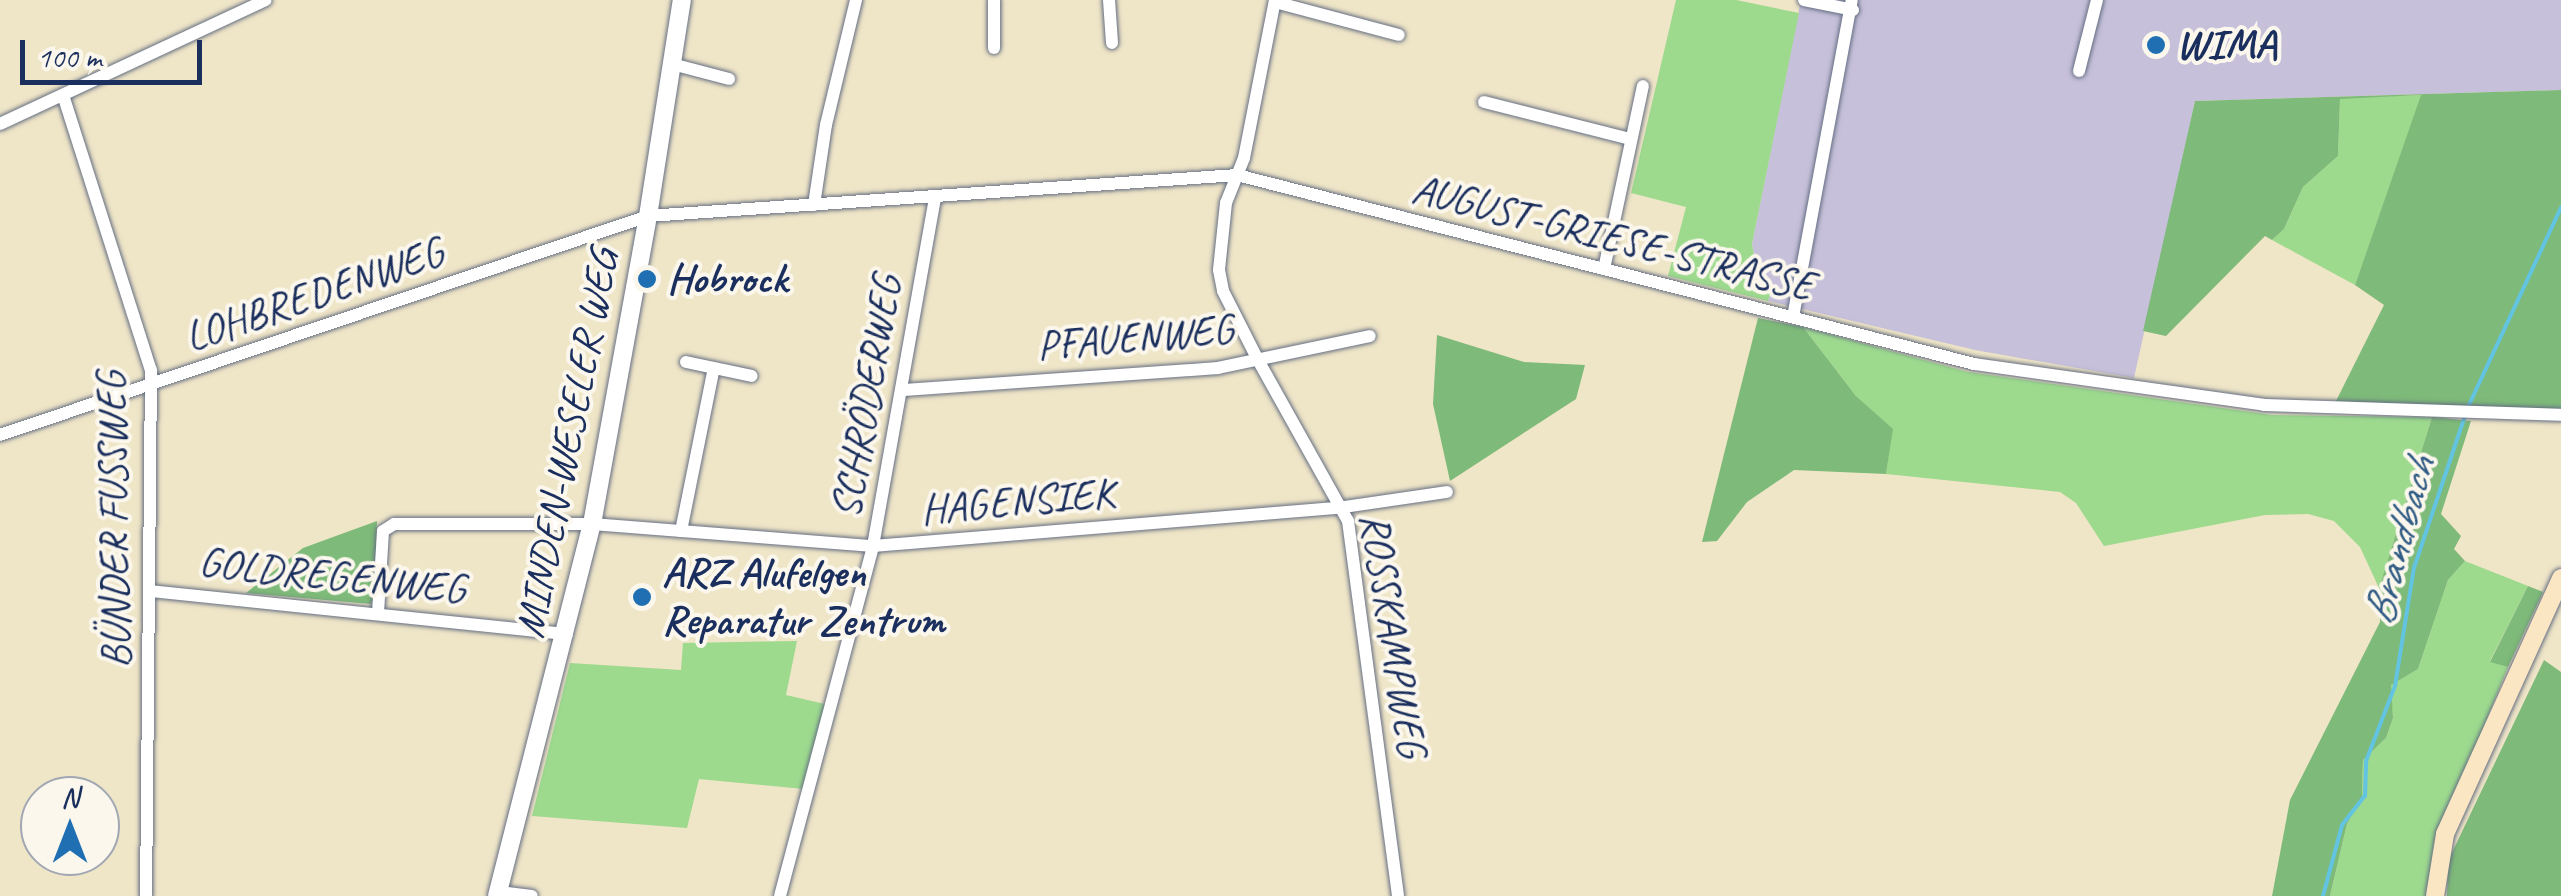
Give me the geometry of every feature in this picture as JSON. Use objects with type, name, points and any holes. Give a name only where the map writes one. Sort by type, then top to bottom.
[{"type":"main road","points":[[2435,896],[2445,834],[2561,578]]},
{"type":"street","points":[[0,124],[266,0]]},
{"type":"street","name":"MINDEN-WESELER WEG","points":[[498,894],[592,524],[648,216],[682,0]]},
{"type":"street","points":[[814,206],[826,124],[856,0]]},
{"type":"street","points":[[994,0],[994,48]]},
{"type":"street","points":[[1109,0],[1112,43]]},
{"type":"street","points":[[1793,318],[1853,5],[1804,0]]},
{"type":"street","points":[[2079,71],[2098,0]]},
{"type":"street","points":[[1275,1],[1400,35]]},
{"type":"street","name":"ROSSKAMPWEG","points":[[1275,1],[1237,174],[1226,203],[1219,270],[1222,291],[1258,360],[1344,508],[1398,896]]},
{"type":"street","points":[[672,64],[729,79]]},
{"type":"street","points":[[1604,269],[1642,86]]},
{"type":"street","name":"BÜNDER FUSSWEG","points":[[63,95],[151,370],[146,896]]},
{"type":"street","points":[[1484,102],[1630,138]]},
{"type":"street","name":"AUGUST-GRIESE-STRASSE","points":[[648,216],[1237,174],[1974,364],[2264,405],[2561,415]]},
{"type":"street","name":"SCHRÖDERWEG","points":[[780,896],[873,546],[904,390],[935,198]]},
{"type":"street","name":"LOHBREDENWEG","points":[[0,435],[648,216]]},
{"type":"street","name":"PFAUENWEG","points":[[904,390],[1218,368],[1370,336]]},
{"type":"street","points":[[686,362],[752,376]]},
{"type":"street","points":[[681,531],[714,368]]},
{"type":"street","name":"HAGENSIEK","points":[[378,612],[383,531],[394,524],[592,524],[873,546],[1344,508],[1447,492]]},
{"type":"street","name":"GOLDREGENWEG","points":[[150,591],[567,634]]},
{"type":"street","points":[[498,894],[532,896]]},
{"type":"shaded area","points":[[1801,0],[2561,0],[2561,90],[2195,101],[2134,378],[1975,350],[1768,301],[1770,294],[1758,277],[1752,244]]},
{"type":"green space","points":[[1676,0],[1736,0],[1799,13],[1752,244],[1758,277],[1770,294],[1768,301],[1668,276],[1686,207],[1631,193]]},
{"type":"green space","points":[[2561,90],[2561,410],[2336,401],[2384,305],[2355,285],[2421,95],[2340,99],[2338,156],[2303,187],[2284,229],[2272,240],[2265,236],[2166,336],[2143,331],[2195,101]]},
{"type":"green space","points":[[2422,95],[2355,285],[2272,240],[2284,229],[2303,187],[2338,156],[2340,98]]},
{"type":"green space","points":[[1758,318],[1803,327],[1856,396],[1893,429],[1886,474],[1794,470],[1747,502],[1717,541],[1702,542]]},
{"type":"green space","points":[[1803,327],[1968,372],[2272,415],[2432,417],[2379,588],[2360,547],[2334,521],[2308,514],[2265,515],[2104,546],[2076,503],[2060,492],[1886,474],[1892,429],[1856,396]]},
{"type":"green space","points":[[1437,335],[1524,362],[1585,365],[1576,399],[1450,481],[1433,404]]},
{"type":"green space","points":[[2432,417],[2471,421],[2441,514],[2461,536],[2454,549],[2465,561],[2448,580],[2418,669],[2391,685],[2393,718],[2386,738],[2363,760],[2362,797],[2347,824],[2330,896],[2272,896],[2290,800],[2380,622],[2379,588]]},
{"type":"green space","points":[[377,521],[375,596],[371,604],[246,593],[303,548]]},
{"type":"green space","points":[[2465,561],[2528,586],[2490,661],[2508,667],[2434,849],[2429,896],[2330,896],[2347,824],[2362,797],[2363,760],[2386,738],[2393,718],[2390,685],[2418,669],[2448,580]]},
{"type":"green space","points":[[2528,586],[2543,592],[2508,667],[2490,662]]},
{"type":"green space","points":[[797,641],[786,695],[829,705],[804,789],[699,779],[687,828],[532,816],[570,663],[681,670],[683,643]]},
{"type":"green space","points":[[2544,660],[2561,672],[2561,896],[2447,896],[2448,861]]},
{"type":"waterway","name":"Brandbach","points":[[2468,407],[2561,208]]},
{"type":"waterway","name":"Brandbach","points":[[2323,896],[2342,825],[2365,796],[2366,761],[2395,686],[2414,568],[2465,416]]},
{"type":"place","name":"WIMA","points":[[2156,45]]},
{"type":"place","name":"Hobrock","points":[[647,279]]},
{"type":"place","name":"ARZ Alufelgen Reparatur Zentrum","points":[[642,597]]}]
